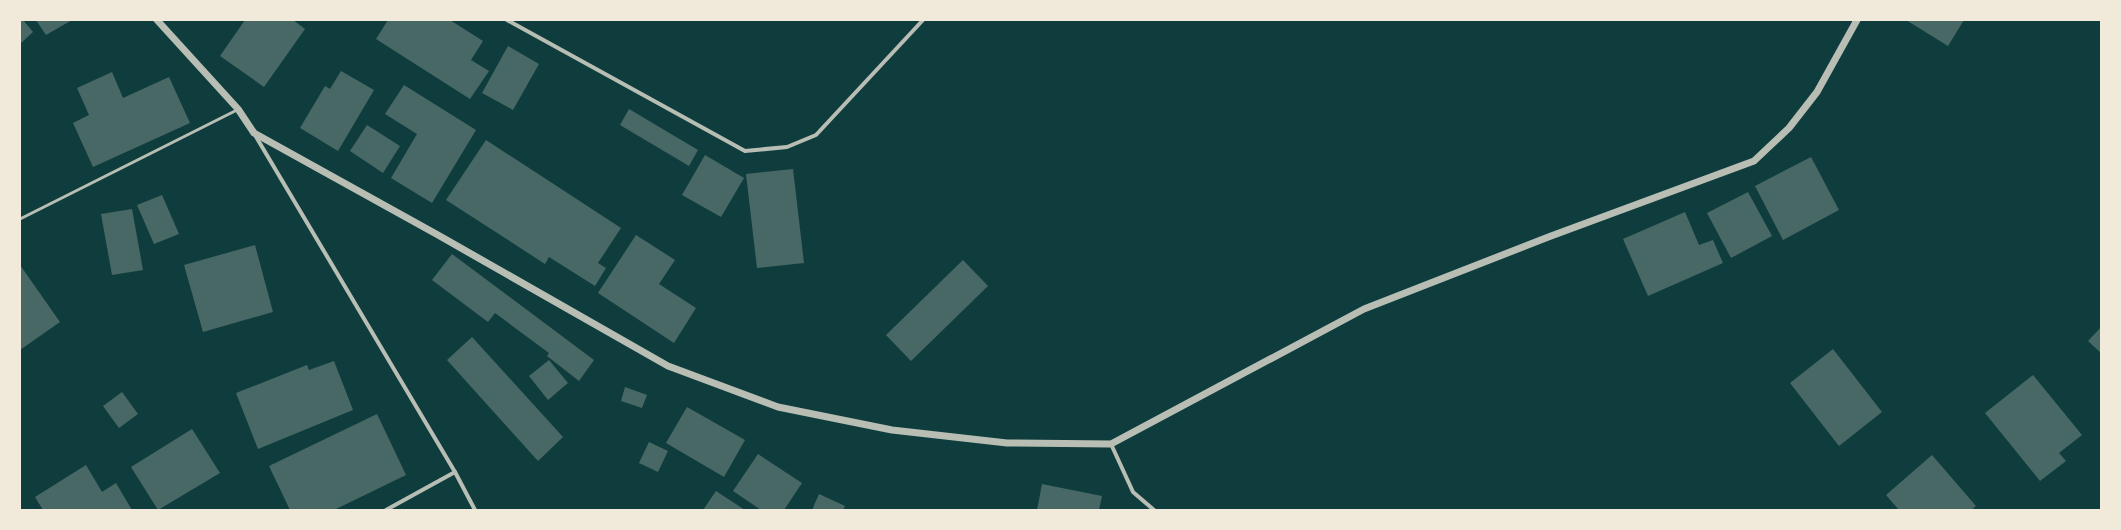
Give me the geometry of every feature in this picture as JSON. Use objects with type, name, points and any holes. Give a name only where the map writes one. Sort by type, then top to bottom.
[{"type":"street","points":[[157,20],[238,109],[254,133],[455,472],[475,510]]},
{"type":"street","points":[[507,20],[745,151],[788,147],[816,134],[923,20]]},
{"type":"street","points":[[254,133],[438,235],[668,366],[778,407],[892,430],[1007,443],[1111,444],[1364,309],[1551,236],[1754,161],[1789,128],[1817,92],[1857,20]]},
{"type":"street","points":[[1111,444],[1133,492],[1154,510]]},
{"type":"street","points":[[386,510],[455,472]]},
{"type":"lane","points":[[20,219],[238,109]]},
{"type":"building","points":[[20,20],[23,20],[33,32],[20,44]]},
{"type":"building","points":[[36,20],[72,20],[46,35]]},
{"type":"building","points":[[245,20],[293,20],[305,29],[264,87],[220,56]]},
{"type":"building","points":[[388,20],[450,20],[483,41],[471,60],[489,71],[470,99],[376,39]]},
{"type":"building","points":[[1906,20],[1964,20],[1948,46]]},
{"type":"building","points":[[508,46],[539,64],[513,110],[482,93]]},
{"type":"building","points":[[341,71],[374,90],[338,151],[300,128],[325,86],[330,89]]},
{"type":"building","points":[[112,72],[123,98],[169,77],[190,123],[93,167],[73,123],[89,115],[77,88]]},
{"type":"building","points":[[404,85],[476,130],[432,203],[391,178],[417,134],[385,114]]},
{"type":"building","points":[[629,109],[698,150],[689,166],[620,125]]},
{"type":"building","points":[[367,125],[400,146],[383,173],[350,151]]},
{"type":"building","points":[[486,140],[621,228],[598,263],[606,268],[595,286],[549,257],[545,264],[446,200]]},
{"type":"building","points":[[705,155],[744,178],[721,217],[682,195]]},
{"type":"building","points":[[1811,157],[1839,210],[1783,240],[1755,186]]},
{"type":"building","points":[[793,169],[804,263],[757,268],[746,174]]},
{"type":"building","points":[[1748,192],[1772,236],[1731,258],[1707,213]]},
{"type":"building","points":[[162,195],[179,234],[154,244],[137,205]]},
{"type":"building","points":[[132,209],[143,270],[112,275],[101,214]]},
{"type":"building","points":[[1685,212],[1699,245],[1713,240],[1723,263],[1648,296],[1623,239]]},
{"type":"building","points":[[636,235],[675,260],[659,284],[696,308],[674,343],[598,293]]},
{"type":"building","points":[[255,245],[273,312],[203,332],[184,265]]},
{"type":"building","points":[[452,254],[594,360],[579,381],[547,356],[549,353],[495,313],[488,322],[432,280]]},
{"type":"building","points":[[963,260],[988,286],[911,361],[886,335]]},
{"type":"building","points":[[20,265],[60,322],[20,350]]},
{"type":"building","points":[[2101,327],[2101,353],[2088,341]]},
{"type":"building","points":[[472,337],[563,437],[538,461],[447,360]]},
{"type":"building","points":[[1833,349],[1882,412],[1839,446],[1790,383]]},
{"type":"building","points":[[549,360],[568,383],[548,400],[529,376]]},
{"type":"building","points":[[334,361],[353,410],[258,449],[236,393],[307,365],[309,370]]},
{"type":"building","points":[[2033,375],[2082,435],[2059,453],[2066,461],[2040,481],[1985,413]]},
{"type":"building","points":[[625,387],[647,395],[642,408],[621,401]]},
{"type":"building","points":[[122,392],[138,414],[119,428],[103,406]]},
{"type":"building","points":[[687,407],[745,440],[724,477],[666,443]]},
{"type":"building","points":[[377,414],[406,475],[334,510],[290,510],[269,466]]},
{"type":"building","points":[[192,429],[220,473],[158,510],[131,467]]},
{"type":"building","points":[[649,442],[668,451],[658,472],[639,463]]},
{"type":"building","points":[[758,454],[802,483],[784,510],[761,510],[733,491]]},
{"type":"building","points":[[1932,455],[1976,506],[1971,510],[1899,510],[1886,495]]},
{"type":"building","points":[[86,465],[102,492],[116,483],[132,510],[43,510],[35,497]]},
{"type":"building","points":[[1042,484],[1102,496],[1099,510],[1037,510]]},
{"type":"building","points":[[716,491],[745,510],[703,510]]},
{"type":"building","points":[[819,494],[845,506],[843,510],[812,510]]}]
